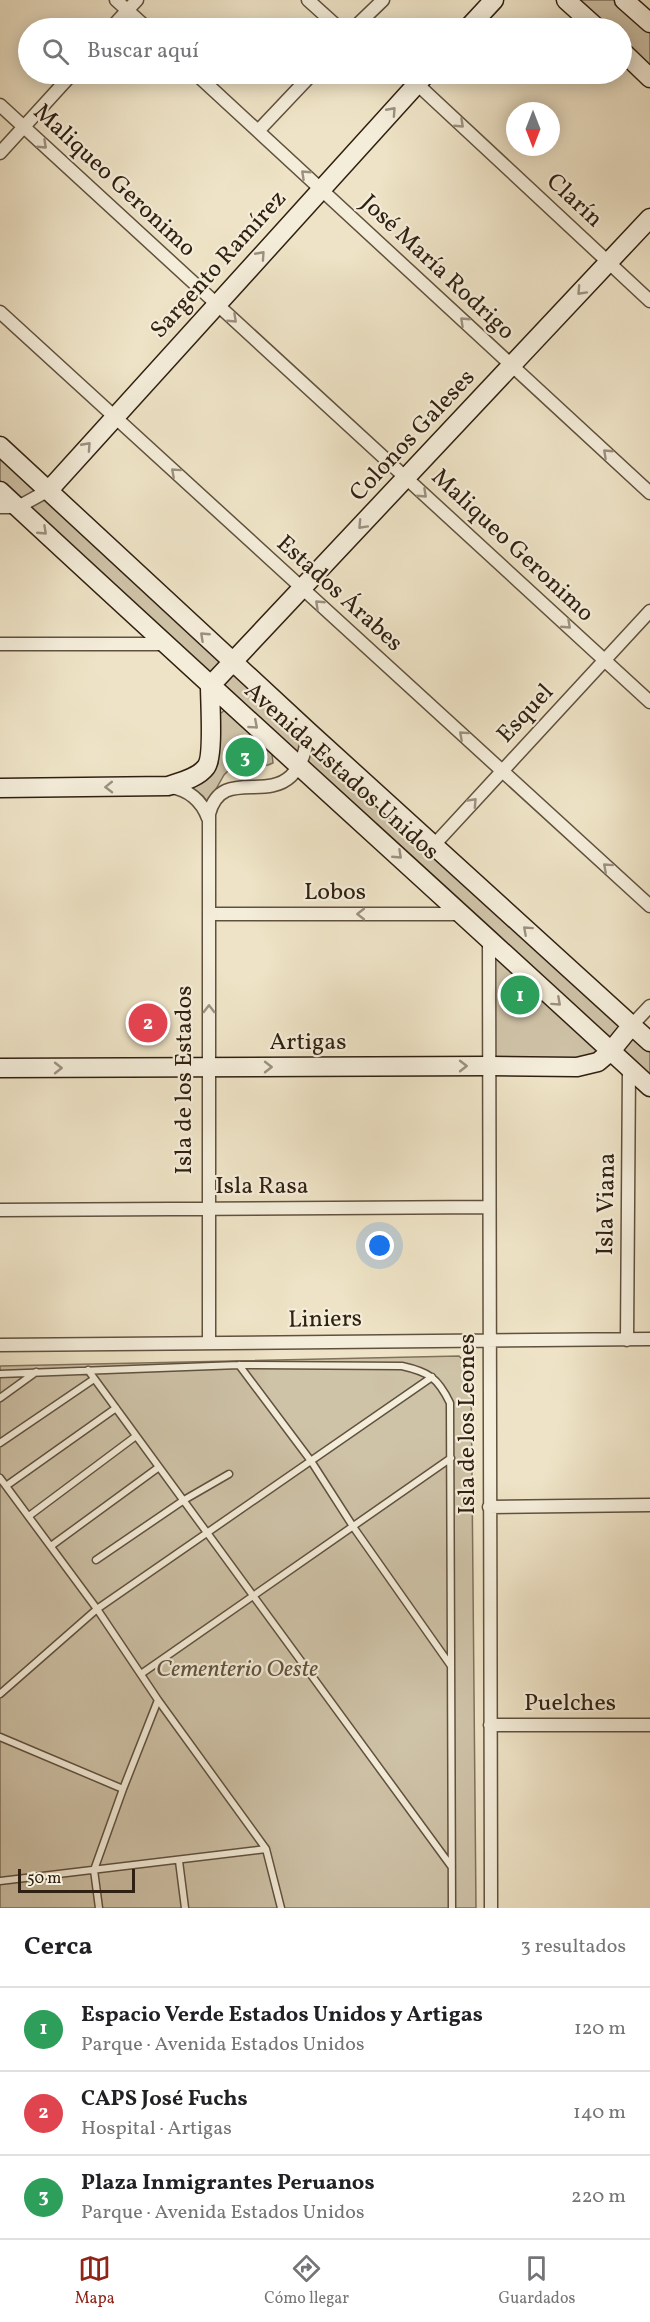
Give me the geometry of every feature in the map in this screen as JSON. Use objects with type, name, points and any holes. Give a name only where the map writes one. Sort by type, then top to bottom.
[{"type":"street","points":[[116,0],[135,18]]},
{"type":"street","points":[[120,18],[137,0]]},
{"type":"street","points":[[308,0],[328,18]]},
{"type":"street","points":[[364,18],[383,0]]},
{"type":"street","points":[[477,18],[494,0]]},
{"type":"street","points":[[566,0],[586,18]]},
{"type":"street","points":[[624,0],[650,23]]},
{"type":"street","points":[[632,61],[650,78]]},
{"type":"street","points":[[0,153],[63,84]]},
{"type":"street","name":"José María Rodrigo","points":[[206,84],[650,493]]},
{"type":"street","points":[[258,131],[303,84]]},
{"type":"street","name":"Sargento Ramírez","points":[[49,490],[417,84]]},
{"type":"street","name":"Clarín","points":[[427,84],[608,262],[650,300]]},
{"type":"street","name":"Maliqueo Geronimo","points":[[0,105],[650,702]]},
{"type":"street","name":"Colonos Galeses","points":[[210,686],[650,218]]},
{"type":"street","name":"Estados Árabes","points":[[0,312],[650,906]]},
{"type":"street","name":"Avenida Estados Unidos","points":[[0,446],[309,732],[650,1041]]},
{"type":"street","points":[[9,507],[49,490]]},
{"type":"street","name":"Avenida Estados Unidos","points":[[0,491],[9,507],[300,764],[650,1087]]},
{"type":"street","name":"Esquel","points":[[434,845],[650,611]]},
{"type":"street","points":[[0,644],[164,644]]},
{"type":"street","points":[[168,786],[189,779],[208,765],[210,758],[210,686]]},
{"type":"street","points":[[208,818],[210,808],[223,792],[232,788],[260,787],[280,783],[291,776],[300,764],[309,732]]},
{"type":"street","points":[[0,788],[168,786],[193,796],[203,806],[208,818]]},
{"type":"street","name":"Isla de los Estados","points":[[208,818],[209,1342]]},
{"type":"street","name":"Lobos","points":[[209,914],[462,914]]},
{"type":"street","name":"Isla de los Leones","points":[[489,940],[488,1340],[491,1908]]},
{"type":"street","points":[[611,1051],[650,1006]]},
{"type":"street","name":"Artigas","points":[[0,1068],[577,1067],[598,1062],[611,1051]]},
{"type":"street","name":"Isla Viana","points":[[627,1340],[629,1068]]},
{"type":"street","name":"Isla Rasa","points":[[0,1210],[489,1207]]},
{"type":"street","name":"Liniers","points":[[0,1345],[650,1339]]},
{"type":"street","points":[[489,1508],[650,1505]]},
{"type":"street","name":"Puelches","points":[[490,1725],[650,1725]]},
{"type":"lane","points":[[239,1365],[311,1461],[354,1528],[452,1668]]},
{"type":"lane","points":[[0,1374],[239,1365],[402,1366],[424,1371],[442,1386],[450,1403],[452,1908]]},
{"type":"lane","points":[[88,1370],[452,1867]]},
{"type":"lane","points":[[0,1398],[37,1372]]},
{"type":"lane","points":[[0,1694],[97,1610],[432,1377]]},
{"type":"lane","points":[[0,1443],[94,1379]]},
{"type":"lane","points":[[6,1486],[116,1408]]},
{"type":"lane","points":[[28,1516],[136,1436]]},
{"type":"lane","points":[[141,1674],[354,1528],[451,1458]]},
{"type":"lane","points":[[51,1546],[159,1467]]},
{"type":"lane","points":[[96,1560],[184,1500],[229,1474]]},
{"type":"lane","points":[[0,1478],[97,1610],[158,1700],[266,1849],[281,1908]]},
{"type":"lane","points":[[99,1908],[94,1870],[158,1700]]},
{"type":"lane","points":[[0,1737],[123,1789]]},
{"type":"lane","points":[[0,1881],[266,1849]]},
{"type":"lane","points":[[179,1861],[185,1908]]},
{"type":"green space","points":[[566,0],[624,0],[650,23],[650,78],[632,61],[632,18],[586,18]]},
{"type":"green space","points":[[0,446],[650,1042],[650,1087],[611,1051],[577,1067],[490,1066],[490,942],[0,491]]},
{"type":"green space","points":[[225,710],[229,711],[272,754],[273,763],[231,768],[224,775],[208,803],[203,796],[187,784],[209,774],[218,764],[217,716]]},
{"type":"green space","name":"Cementerio Oeste","points":[[459,1356],[471,1368],[476,1908],[0,1908],[0,1366]]},
{"type":"place","name":"Plaza Inmigrantes Peruanos","points":[[245,757]]},
{"type":"place","name":"Espacio Verde Estados Unidos y Artigas","points":[[520,995]]},
{"type":"place","name":"CAPS José Fuchs","points":[[148,1023]]}]
